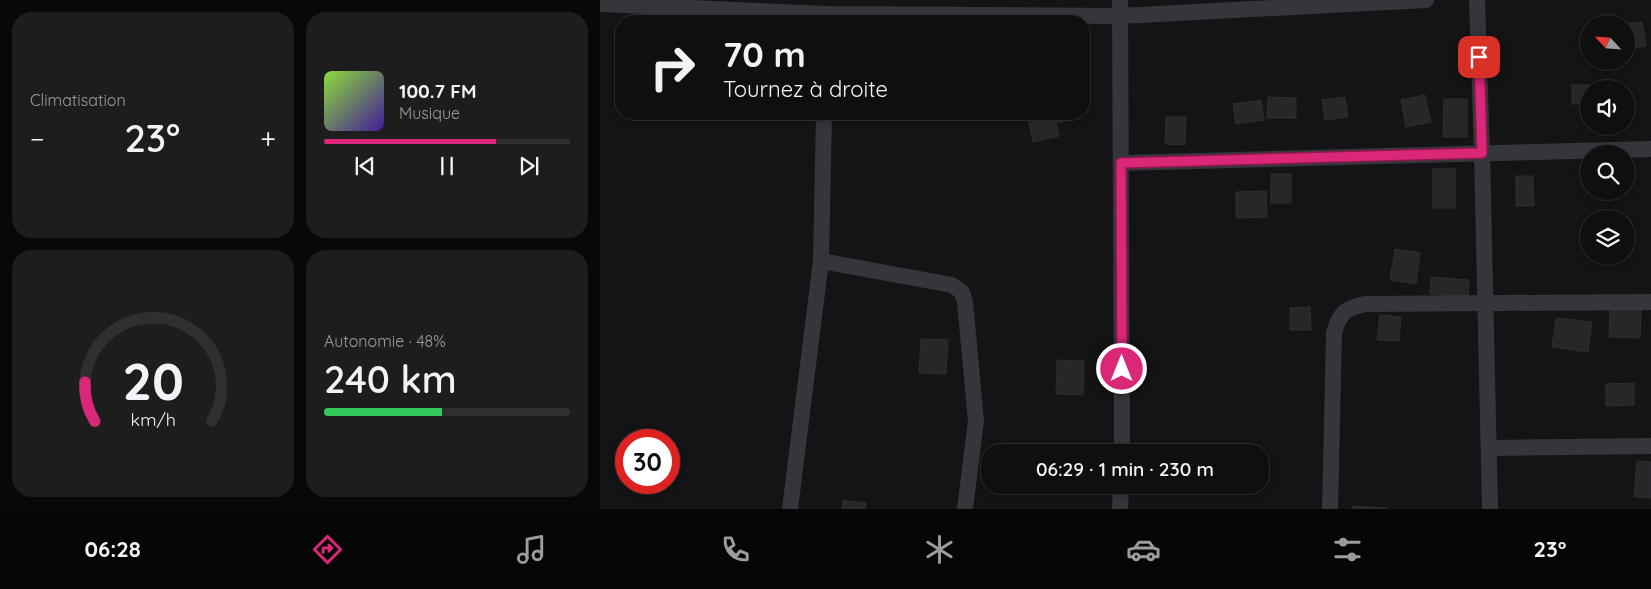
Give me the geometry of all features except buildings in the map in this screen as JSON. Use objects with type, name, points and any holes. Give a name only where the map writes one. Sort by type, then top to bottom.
[{"type":"street","points":[[600,4],[827,12],[1120,8],[1426,0]]},
{"type":"street","points":[[1477,0],[1490,509]]},
{"type":"street","points":[[1120,8],[1122,444]]},
{"type":"street","points":[[790,509],[821,262],[824,120]]},
{"type":"street","points":[[1121,163],[1651,149]]},
{"type":"street","points":[[821,262],[952,285],[962,292],[965,302],[976,421],[965,509]]},
{"type":"street","points":[[1330,509],[1334,333],[1337,322],[1344,312],[1352,307],[1365,304],[1651,302]]},
{"type":"street","points":[[1489,448],[1651,446]]},
{"type":"street","points":[[1120,509],[1121,494]]},
{"type":"route","points":[[1122,369],[1121,163],[1482,153],[1479,57]]}]
